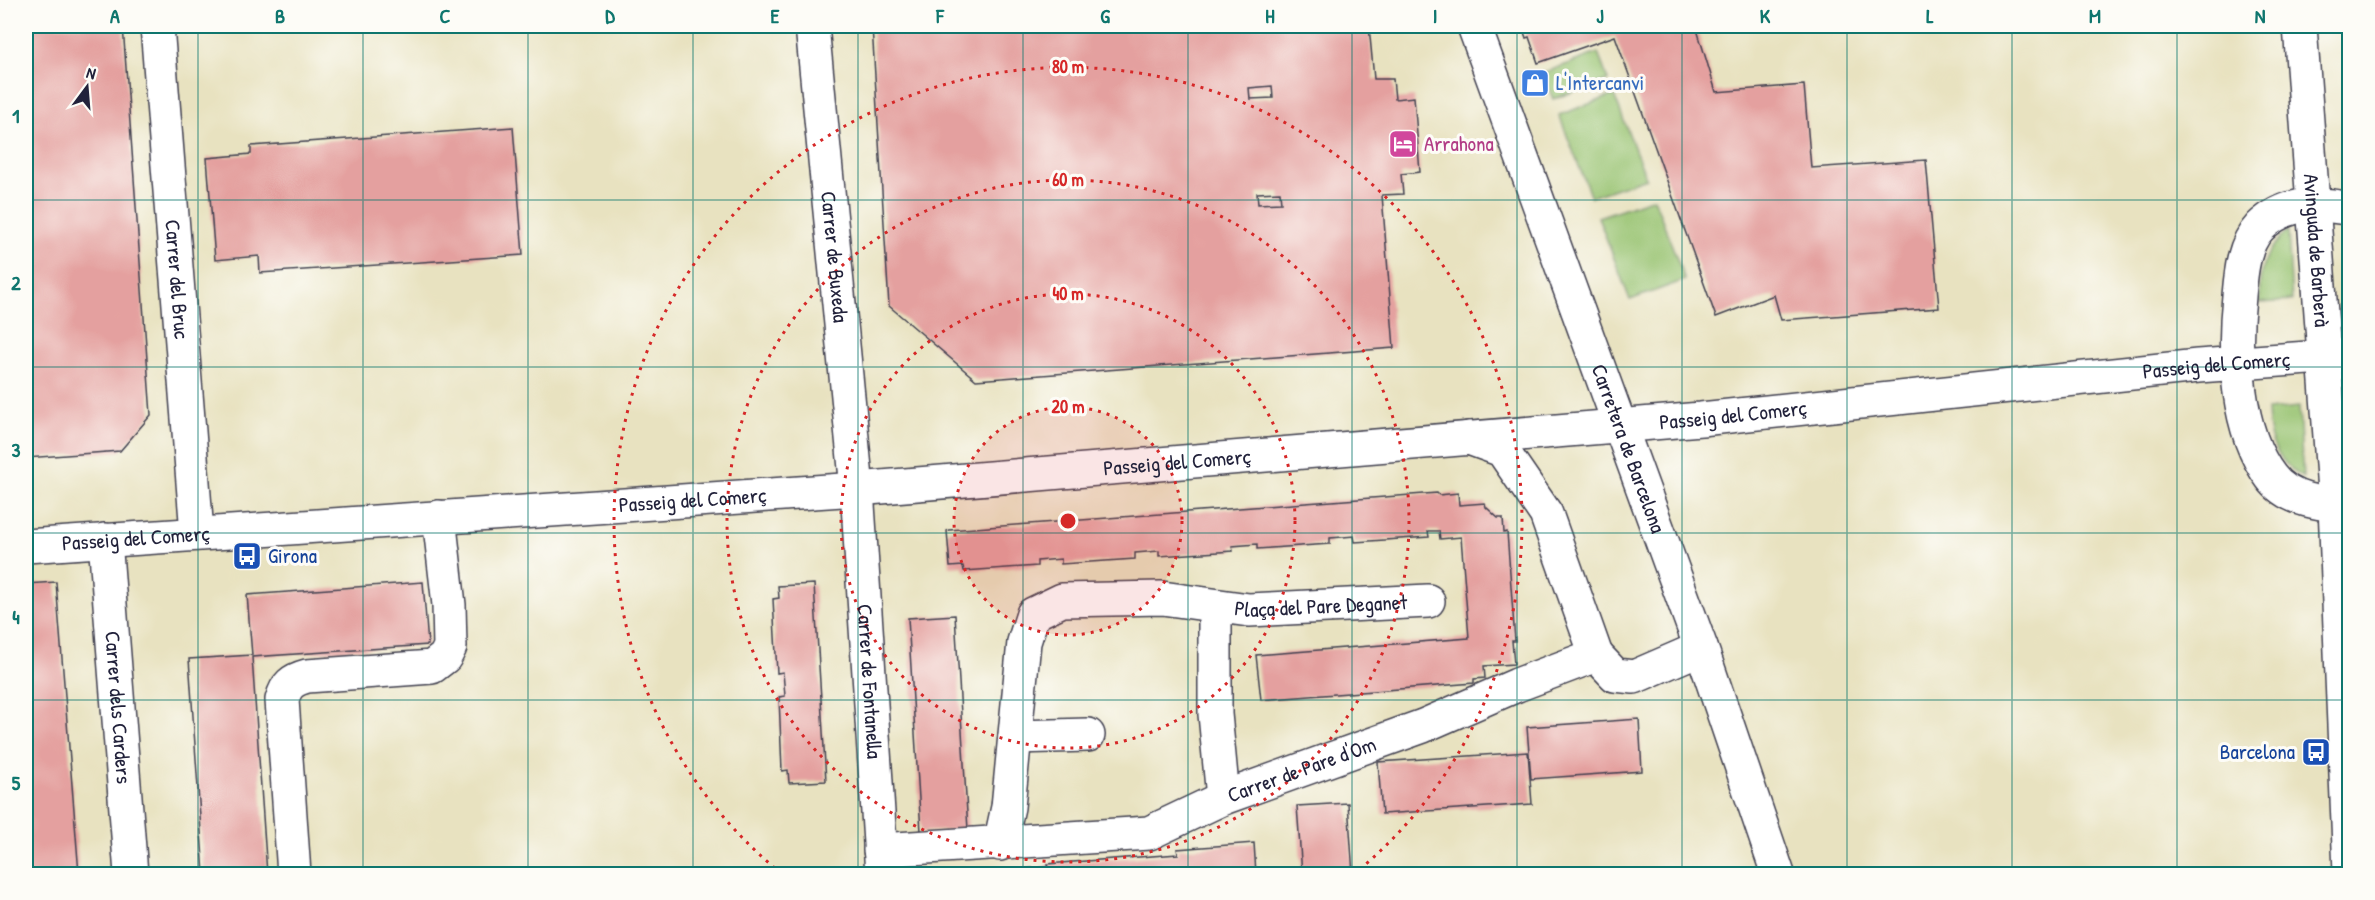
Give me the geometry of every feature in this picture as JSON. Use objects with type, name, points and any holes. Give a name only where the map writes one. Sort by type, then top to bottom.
[{"type":"street","name":"Carrer del Bruc","points":[[157,26],[197,533]]},
{"type":"street","name":"Carrer de Buxeda","points":[[812,26],[857,489]]},
{"type":"street","name":"Carretera de Barcelona","points":[[1474,26],[1701,648],[1778,874]]},
{"type":"street","name":"Avinguda de Barberà","points":[[2300,26],[2313,204],[2338,356],[2349,872]]},
{"type":"street","points":[[2342,503],[2293,496],[2271,478],[2254,449],[2242,401],[2236,363],[2235,328],[2245,253],[2259,228],[2281,211],[2313,204],[2349,209]]},
{"type":"street","name":"Passeig del Comerç","points":[[26,546],[857,489],[1701,419],[2236,363],[2338,356]]},
{"type":"street","points":[[1467,437],[1502,450],[1545,514],[1596,655],[1615,675],[1634,677],[1701,648]]},
{"type":"street","name":"Carrer de Fontanella","points":[[857,489],[881,862]]},
{"type":"street","points":[[294,874],[282,700],[286,688],[294,680],[307,676],[432,667],[445,657],[450,647],[439,517]]},
{"type":"street","name":"Carrer dels Carders","points":[[105,540],[131,874]]},
{"type":"street","name":"Plaça del Pare Deganet","points":[[1000,844],[1008,807],[1024,642],[1033,614],[1062,600],[1162,598],[1250,610],[1428,601]]},
{"type":"street","name":"Plaça del Pare Deganet","points":[[1215,606],[1215,714],[1223,798]]},
{"type":"street","name":"Carrer de Pare d'Om","points":[[881,862],[1000,844],[1149,833],[1223,798],[1423,726],[1517,685],[1596,655]]},
{"type":"street","points":[[1015,737],[1088,735]]},
{"type":"green space","points":[[1598,53],[1608,80],[1553,99],[1543,73]]},
{"type":"green space","points":[[1614,95],[1646,178],[1591,197],[1559,115]]},
{"type":"green space","points":[[1654,198],[1685,280],[1630,300],[1598,217]]},
{"type":"green space","points":[[2343,228],[2349,232],[2350,298],[2347,298]]},
{"type":"green space","points":[[2288,231],[2292,301],[2260,303],[2260,281],[2264,263],[2273,247]]},
{"type":"green space","points":[[2299,407],[2303,478],[2286,464],[2275,449],[2269,431],[2267,410]]},
{"type":"building","points":[[26,26],[123,26],[151,415],[120,451],[26,458]]},
{"type":"building","points":[[872,26],[1369,26],[1374,79],[1393,79],[1395,99],[1414,97],[1420,172],[1401,174],[1403,194],[1382,195],[1394,348],[976,380],[889,306]],"holes":[[[1272,86],[1273,98],[1250,99],[1249,88]],[[1280,192],[1281,203],[1258,204],[1257,193]]]},
{"type":"building","points":[[1522,26],[1696,26],[1716,92],[1804,85],[1811,168],[1926,160],[1939,308],[1781,320],[1774,295],[1716,317],[1615,36],[1538,63],[1529,37],[1526,38]]},
{"type":"building","points":[[513,127],[523,255],[260,273],[259,256],[215,260],[207,158],[251,154],[251,146]]},
{"type":"building","points":[[1437,493],[1439,495],[1458,493],[1459,505],[1485,503],[1486,507],[1498,518],[1503,518],[1504,533],[1507,532],[1515,641],[1512,641],[1514,664],[1484,666],[1485,678],[1474,679],[1474,683],[1261,700],[1256,655],[1469,638],[1461,537],[1440,539],[1439,531],[1428,531],[1429,537],[1355,542],[1354,536],[1330,538],[1330,544],[1257,549],[1257,544],[1232,546],[1233,551],[1159,556],[1159,551],[1135,553],[1135,559],[1061,564],[1061,559],[1037,561],[1037,566],[964,571],[963,566],[950,567],[947,531],[949,530]]},
{"type":"building","points":[[56,582],[79,874],[26,874],[26,584]]},
{"type":"building","points":[[423,582],[428,645],[252,657],[267,874],[204,874],[189,659],[252,655],[247,595]]},
{"type":"building","points":[[814,584],[826,781],[789,783],[788,770],[782,771],[779,697],[785,696],[783,672],[777,673],[773,599],[779,598],[778,586]]},
{"type":"building","points":[[955,615],[968,830],[921,832],[908,618]]},
{"type":"building","points":[[1639,719],[1642,771],[1531,779],[1527,727]]},
{"type":"building","points":[[1528,752],[1532,804],[1382,814],[1378,762]]},
{"type":"building","points":[[1348,803],[1353,874],[1302,874],[1297,806]]},
{"type":"building","points":[[1254,843],[1256,874],[972,874],[1048,867],[1047,864],[1178,854],[1177,849]]},
{"type":"place","name":"L'Intercanvi","points":[[1535,83]]},
{"type":"place","name":"Arrahona","points":[[1403,144]]},
{"type":"place","name":"Girona","points":[[247,556]]},
{"type":"place","name":"Barcelona","points":[[2316,752]]}]
